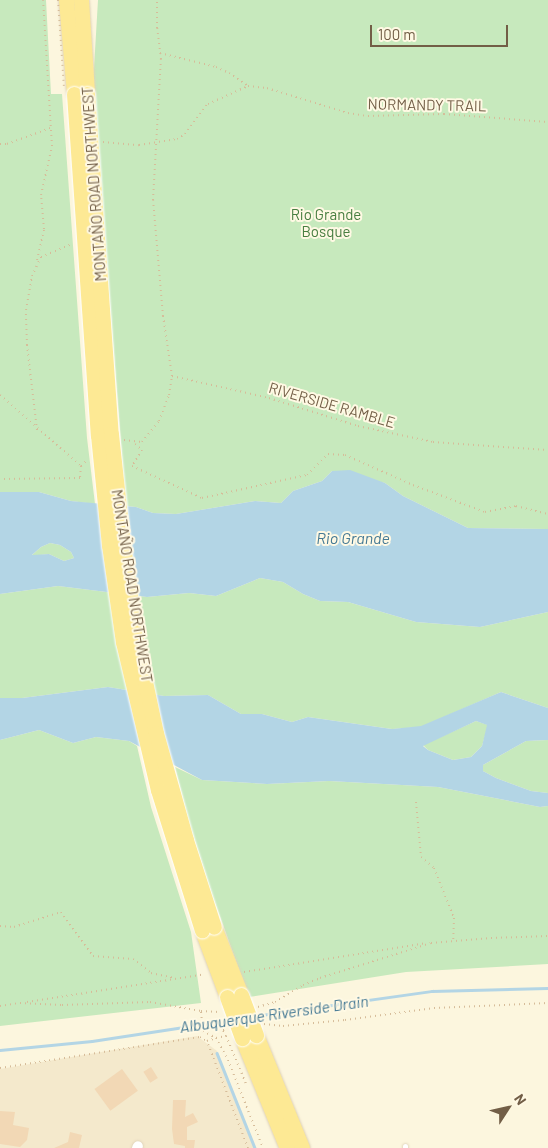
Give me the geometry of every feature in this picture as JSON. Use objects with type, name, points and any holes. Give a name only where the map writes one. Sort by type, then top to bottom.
[{"type":"main road","name":"MONTAÑO ROAD NORTHWEST","points":[[66,0],[81,94],[122,545],[136,639],[156,733],[186,840],[208,929],[248,1031],[302,1148]]},
{"type":"main road","name":"MONTAÑO ROAD NORTHWEST","points":[[81,0],[81,94]]},
{"type":"main road","name":"MONTAÑO ROAD NORTHWEST","points":[[208,929],[232,974],[234,996]]},
{"type":"main road","name":"MONTAÑO ROAD NORTHWEST","points":[[248,1031],[287,1148]]},
{"type":"path","points":[[37,430],[27,345],[26,310],[44,228],[41,195],[52,146],[43,0]]},
{"type":"path","points":[[125,440],[135,443],[142,442],[160,421],[169,395],[172,376],[163,316],[154,200],[160,53],[157,0]]},
{"type":"path","points":[[160,53],[216,67],[248,86]]},
{"type":"path","points":[[100,141],[139,145],[177,139],[185,134],[208,104],[248,86]]},
{"type":"path","name":"NORMANDY TRAIL","points":[[248,86],[284,92],[348,112],[368,116],[444,114],[548,122]]},
{"type":"path","points":[[0,144],[7,144],[50,128]]},
{"type":"path","points":[[37,262],[46,253],[68,247],[76,241]]},
{"type":"path","name":"RIVERSIDE RAMBLE","points":[[172,376],[269,398],[358,426],[433,442],[548,450]]},
{"type":"path","points":[[0,395],[37,430],[81,466],[80,478],[0,479]]},
{"type":"path","points":[[135,443],[142,450],[132,466],[202,498],[307,475],[328,454],[337,454],[345,455],[414,485],[485,512],[516,506],[548,514]]},
{"type":"path","points":[[416,802],[421,857],[434,868],[451,910],[454,918],[453,941]]},
{"type":"path","points":[[0,926],[14,927],[61,912],[93,956],[133,959],[151,973],[174,978]]},
{"type":"path","points":[[232,974],[431,943],[548,936]]},
{"type":"path","points":[[258,1007],[275,1002],[303,985],[320,978],[431,943]]},
{"type":"path","points":[[0,1006],[210,974]]},
{"type":"path","points":[[20,1004],[62,1005],[150,1002],[201,1011],[220,1012]]},
{"type":"path","points":[[249,1089],[223,1030],[248,1031],[434,1008],[548,1003]]},
{"type":"path","points":[[201,1011],[203,1031],[216,1038],[228,1060],[263,1148]]},
{"type":"path","points":[[0,1068],[200,1037],[207,1040],[226,1036]]},
{"type":"path","points":[[207,1040],[248,1148]]},
{"type":"shaded area","points":[[197,1036],[217,1051],[255,1148],[0,1148],[0,1069]]},
{"type":"green space","points":[[0,0],[46,0],[51,94],[62,94],[87,438],[95,504],[71,501],[39,492],[0,492]]},
{"type":"green space","name":"Rio Grande Bosque","points":[[98,0],[548,0],[548,529],[468,528],[403,496],[385,483],[332,471],[322,481],[293,491],[281,503],[255,501],[176,514],[153,513],[136,507],[126,506],[93,85]]},
{"type":"green space","points":[[50,543],[60,545],[71,552],[74,558],[64,561],[49,554],[31,556],[41,547]]},
{"type":"green space","points":[[260,578],[283,582],[303,594],[320,601],[348,602],[416,622],[480,627],[548,612],[548,708],[501,692],[421,727],[392,729],[308,717],[292,722],[262,714],[241,714],[208,695],[164,696],[108,687],[22,698],[0,698],[0,594],[58,586],[147,597],[189,593],[216,596]]},
{"type":"green space","points":[[476,721],[488,725],[482,746],[471,757],[453,760],[428,750],[423,745]]},
{"type":"green space","points":[[39,730],[73,743],[96,737],[129,741],[137,746],[151,807],[191,932],[201,1003],[0,1026],[0,740]]},
{"type":"green space","points":[[548,740],[548,793],[531,791],[483,771],[483,765],[526,741]]},
{"type":"green space","points":[[175,767],[202,780],[267,784],[329,781],[438,787],[540,807],[548,806],[548,964],[406,972],[249,997],[213,897],[190,825]]},
{"type":"water","name":"Rio Grande","points":[[350,470],[385,483],[403,496],[468,528],[548,529],[548,612],[480,627],[416,622],[348,602],[320,601],[303,594],[283,582],[260,578],[216,596],[189,593],[147,597],[58,586],[0,594],[0,492],[39,492],[71,501],[136,507],[153,513],[176,514],[255,501],[281,503],[293,491],[322,481],[332,471]],"holes":[[[50,543],[60,545],[71,552],[74,558],[64,561],[49,554],[32,555],[41,547]]]},
{"type":"water","points":[[108,687],[164,696],[208,695],[241,714],[262,714],[292,722],[308,717],[392,729],[421,726],[501,692],[548,708],[548,740],[526,741],[483,765],[483,771],[531,791],[548,793],[548,806],[540,807],[438,787],[329,781],[267,784],[202,780],[129,741],[96,737],[73,743],[39,730],[0,740],[0,698],[22,698]],"holes":[[[476,721],[487,725],[482,746],[471,757],[453,760],[428,750],[423,746]]]},
{"type":"building","points":[[151,1067],[158,1078],[150,1083],[143,1072]]},
{"type":"building","points":[[122,1069],[138,1091],[110,1111],[94,1089]]},
{"type":"building","points":[[173,1100],[186,1100],[185,1117],[193,1113],[198,1122],[187,1127],[187,1140],[195,1140],[194,1148],[185,1148],[185,1146],[174,1144],[172,1129]]},
{"type":"building","points":[[0,1111],[15,1112],[13,1125],[29,1128],[27,1140],[20,1147],[0,1144]]},
{"type":"building","points":[[70,1132],[82,1135],[79,1148],[54,1148],[68,1142]]},
{"type":"waterway","name":"Albuquerque Riverside Drain","points":[[254,1016],[432,991],[548,988]]},
{"type":"waterway","name":"Albuquerque Riverside Drain","points":[[0,1050],[92,1041],[229,1020]]},
{"type":"waterway","points":[[217,1053],[255,1148]]}]
